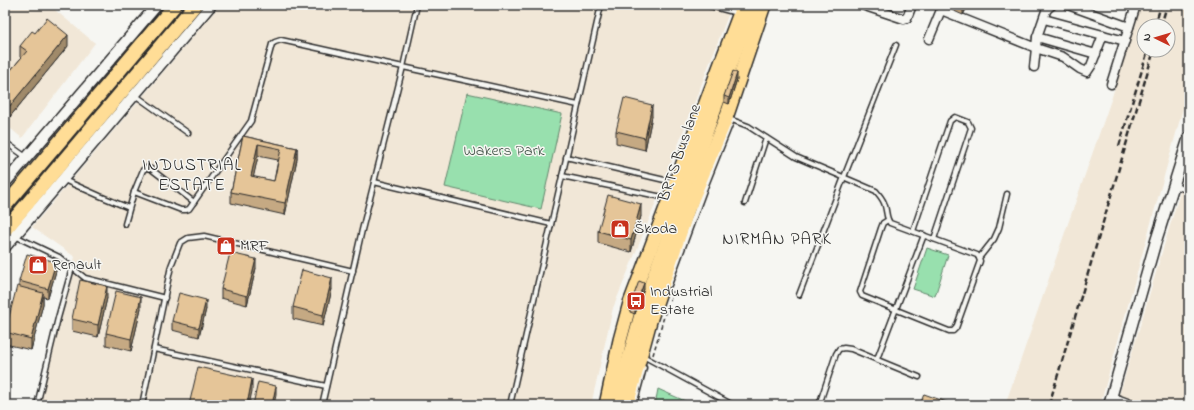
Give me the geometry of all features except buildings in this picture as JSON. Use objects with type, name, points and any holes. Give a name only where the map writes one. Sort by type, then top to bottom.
[{"type":"main road","points":[[5,206],[176,5]]},
{"type":"main road","points":[[10,233],[196,5]]},
{"type":"main road","name":"BRTS Bus lane","points":[[691,186],[752,5]]},
{"type":"main road","points":[[606,405],[620,340],[630,303],[685,203],[691,186],[726,118],[764,5]]},
{"type":"main road","points":[[627,405],[645,354],[650,321],[691,186],[741,9]]},
{"type":"main road","name":"BRTS Bus lane","points":[[616,405],[644,304],[685,203]]},
{"type":"street","points":[[5,183],[157,5]]},
{"type":"street","points":[[58,176],[134,95],[211,5]]},
{"type":"street","points":[[862,5],[904,19],[908,16],[912,5]]},
{"type":"street","points":[[1068,5],[1129,27]]},
{"type":"street","points":[[1111,84],[1136,5]]},
{"type":"street","points":[[1034,67],[1037,37],[1048,6]]},
{"type":"street","points":[[929,39],[942,8],[1036,48],[1063,57],[1084,72],[1087,72],[1089,71],[1103,35]]},
{"type":"street","points":[[1044,19],[1125,41]]},
{"type":"street","points":[[1037,37],[1096,54]]},
{"type":"street","points":[[1130,405],[1110,402],[1189,137]]},
{"type":"street","points":[[5,247],[10,233]]},
{"type":"lane","points":[[322,405],[417,5]]},
{"type":"lane","points":[[510,405],[601,5]]},
{"type":"lane","points":[[707,5],[741,9]]},
{"type":"lane","points":[[134,192],[186,210],[189,209],[251,121],[272,44],[281,40],[578,105]]},
{"type":"lane","points":[[799,295],[896,46]]},
{"type":"lane","points":[[134,95],[188,133]]},
{"type":"lane","points":[[913,231],[950,121],[955,117],[965,120],[971,128],[934,239]]},
{"type":"lane","points":[[566,158],[691,186],[732,120],[748,126],[796,157],[876,191],[885,205],[890,223],[976,255],[979,258]]},
{"type":"lane","points":[[745,203],[766,138]]},
{"type":"lane","points":[[5,142],[26,158]]},
{"type":"lane","points":[[125,224],[134,192],[143,170],[146,168],[151,169],[194,202]]},
{"type":"lane","points":[[58,176],[129,208]]},
{"type":"lane","points":[[562,176],[685,203],[666,292]]},
{"type":"lane","points":[[374,182],[551,224]]},
{"type":"lane","points":[[1175,186],[1189,191]]},
{"type":"lane","points":[[888,220],[883,223],[881,228],[860,292],[862,296],[949,331],[953,331],[956,328],[979,265],[979,258],[994,239],[999,228],[1007,194]]},
{"type":"lane","points":[[10,233],[59,257],[85,278],[164,298]]},
{"type":"lane","points":[[877,359],[924,235]]},
{"type":"lane","points":[[142,405],[171,266],[180,243],[188,238],[204,236],[353,271]]},
{"type":"lane","points":[[37,405],[72,268]]},
{"type":"lane","points":[[154,349],[326,386]]},
{"type":"lane","points":[[818,405],[839,349],[851,349],[919,376]]},
{"type":"lane","points":[[634,405],[645,354],[733,405]]},
{"type":"shaded area","points":[[5,5],[49,5],[95,43],[22,138],[5,124]]},
{"type":"shaded area","points":[[220,5],[732,5],[655,205],[613,308],[591,405],[34,405],[75,257],[32,227]]},
{"type":"shaded area","points":[[1139,5],[1189,5],[1189,87],[1100,405],[1005,405],[1112,97]]},
{"type":"shaded area","points":[[1189,162],[1189,405],[1116,405],[1122,386]]},
{"type":"green space","name":"Wakers Park","points":[[467,93],[562,114],[541,209],[445,187]]},
{"type":"green space","points":[[927,248],[948,255],[935,296],[913,289]]},
{"type":"green space","points":[[658,389],[694,405],[655,405]]},
{"type":"railway","points":[[1157,18],[1161,5]]},
{"type":"railway","points":[[1163,18],[1167,5]]},
{"type":"railway","points":[[1119,146],[1146,58]]},
{"type":"railway","points":[[1049,405],[1152,58]]},
{"type":"place","name":"Škoda","points":[[620,229]]},
{"type":"place","name":"MRF","points":[[226,246]]},
{"type":"place","name":"Renault","points":[[38,265]]},
{"type":"place","name":"Industrial Estate","points":[[636,301]]},
{"type":"district","name":"INDUSTRIAL ESTATE","points":[[192,175]]},
{"type":"district","name":"NIRMAN PARK","points":[[777,239]]}]
